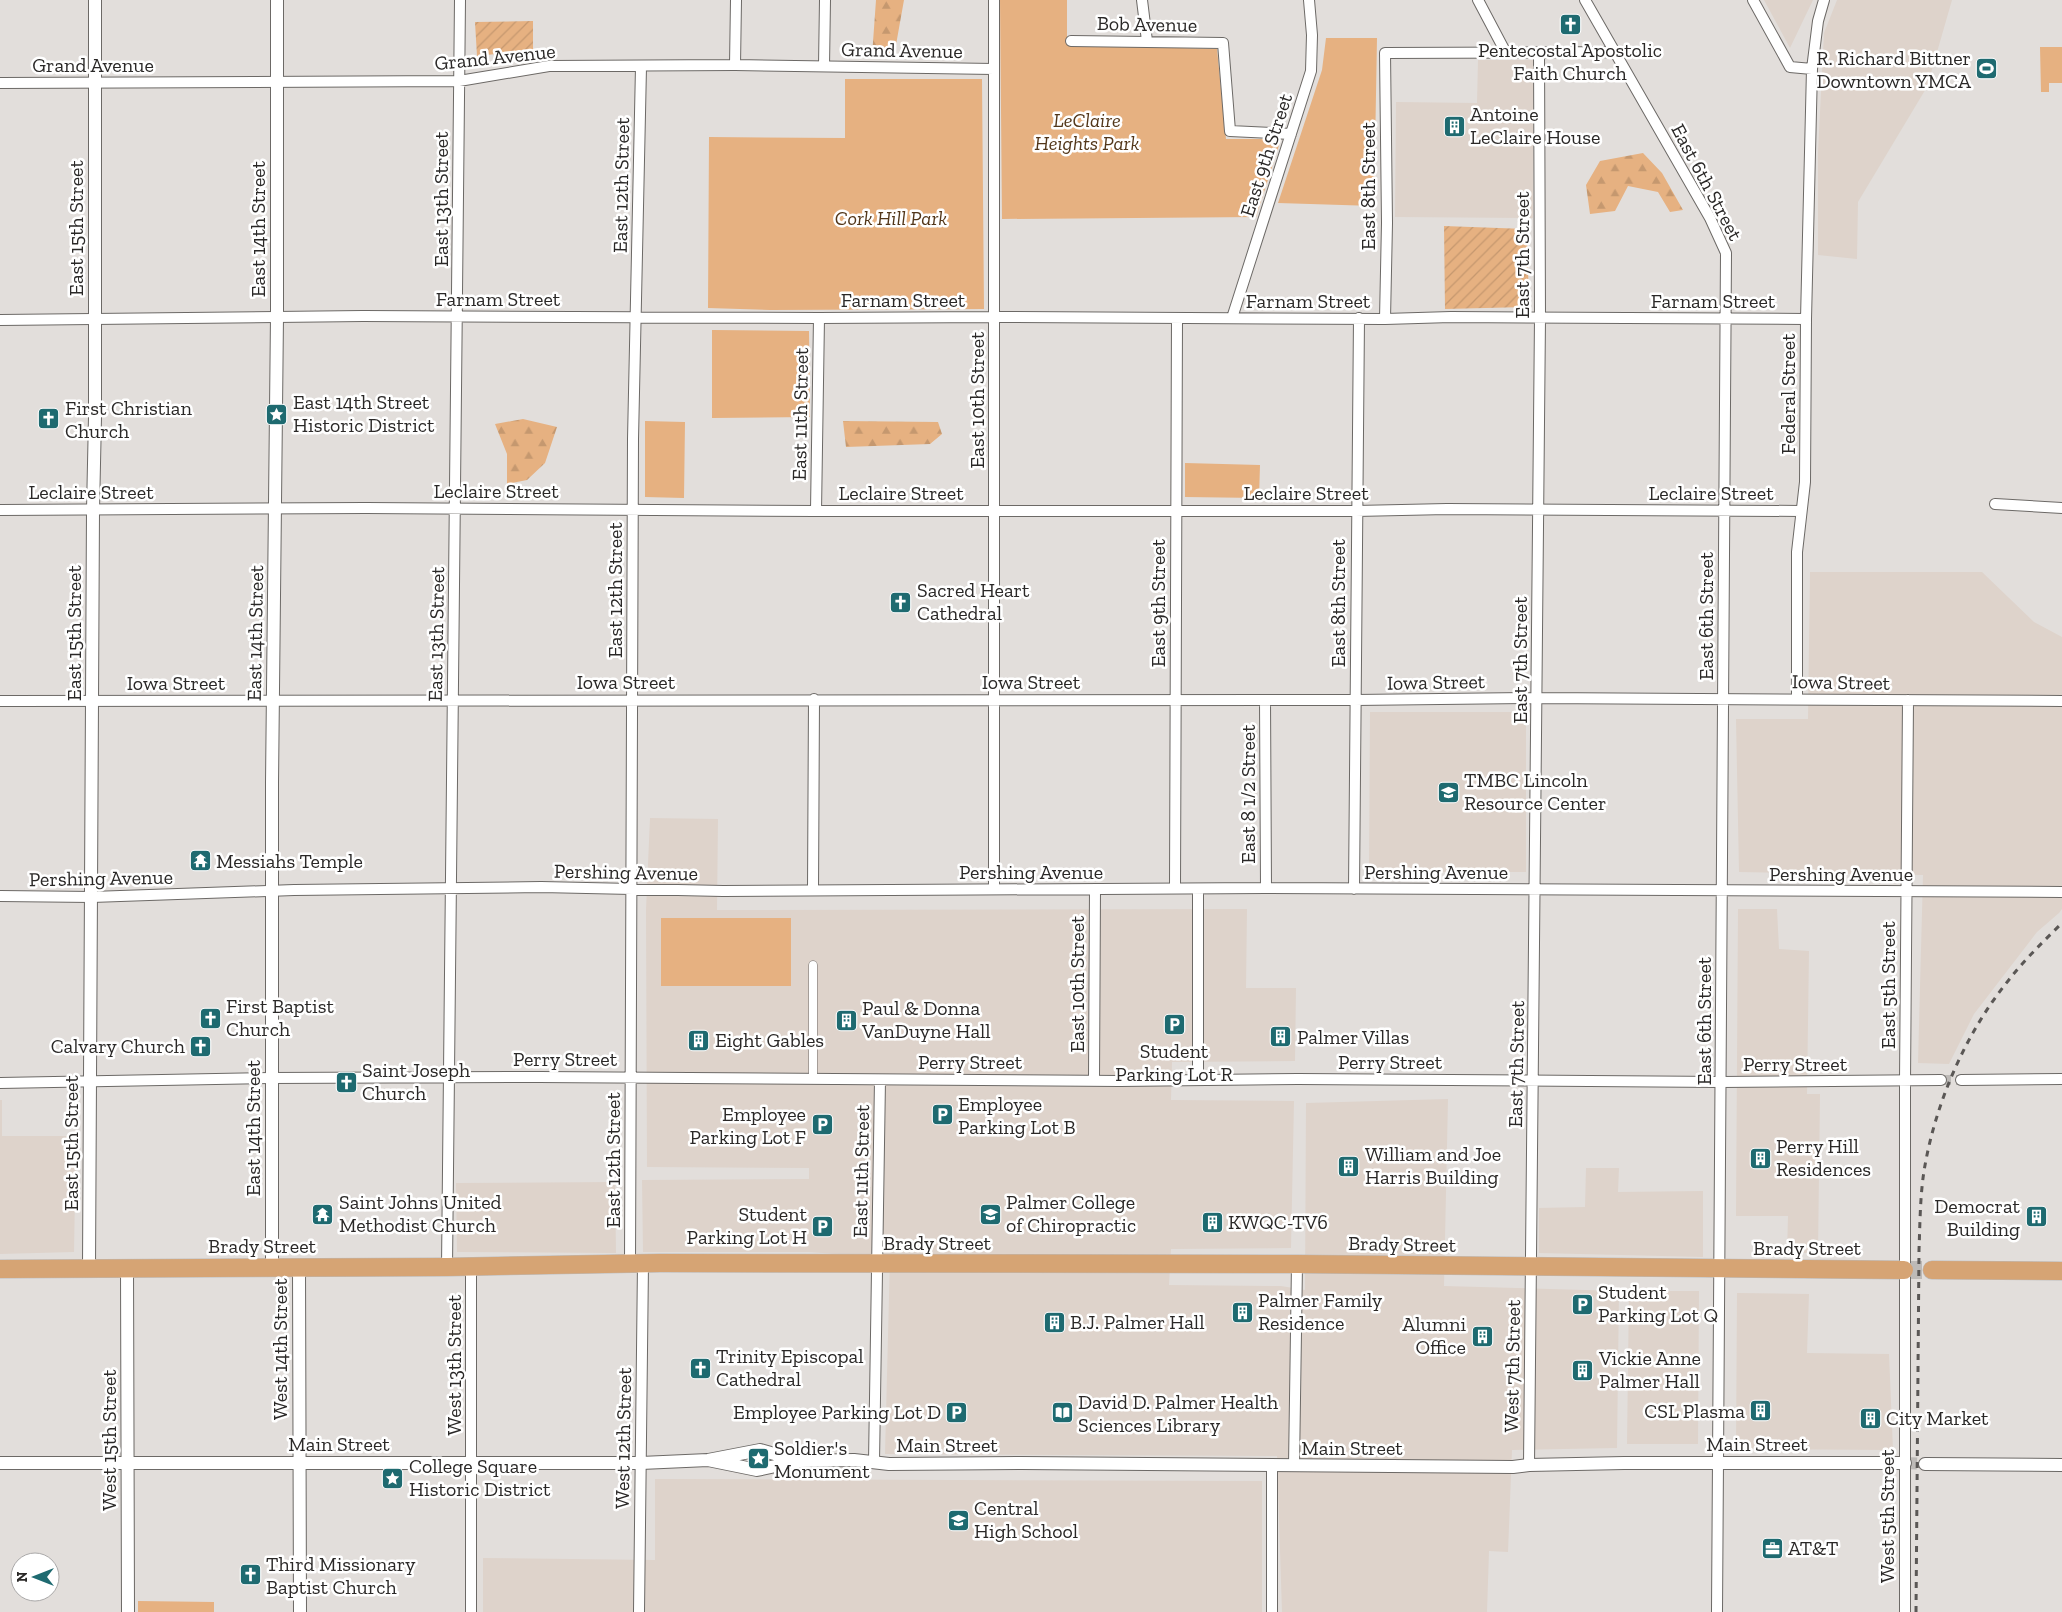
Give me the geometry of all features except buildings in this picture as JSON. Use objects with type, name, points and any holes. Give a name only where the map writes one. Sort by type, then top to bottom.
[{"type":"highway","name":"Brady Street","points":[[0,1269],[89,1267],[447,1268],[636,1264],[1297,1264],[1904,1270]]},
{"type":"highway","points":[[1932,1270],[2062,1272]]},
{"type":"street","name":"East 15th Street","points":[[89,1267],[95,318],[95,0]]},
{"type":"street","name":"East 14th Street","points":[[272,1267],[272,891],[277,316],[276,0]]},
{"type":"street","name":"East 13th Street","points":[[447,1268],[460,0]]},
{"type":"street","points":[[736,0],[736,65]]},
{"type":"street","points":[[824,66],[825,0]]},
{"type":"street","name":"East 10th Street","points":[[994,0],[994,890]]},
{"type":"street","points":[[1142,0],[1147,41]]},
{"type":"street","name":"East 9th Street","points":[[1232,318],[1311,71],[1312,35],[1309,0]]},
{"type":"street","points":[[1478,0],[1506,53],[1616,52]]},
{"type":"street","name":"East 6th Street","points":[[1585,0],[1616,52],[1726,253],[1717,1612]]},
{"type":"street","points":[[1753,0],[1790,67],[1812,70]]},
{"type":"street","name":"Federal Street","points":[[1797,699],[1797,552],[1805,482],[1806,319],[1812,70],[1818,21],[1824,0]]},
{"type":"street","name":"Bob Avenue","points":[[1071,41],[1223,43],[1230,131],[1291,134]]},
{"type":"street","name":"East 7th Street","points":[[1531,1267],[1540,318],[1539,52]]},
{"type":"street","name":"East 8th Street","points":[[1385,319],[1387,223],[1385,53],[1506,53]]},
{"type":"street","name":"Grand Avenue","points":[[0,83],[459,81],[549,66],[736,65],[994,68]]},
{"type":"street","name":"East 12th Street","points":[[636,1264],[631,1077],[631,699],[635,318],[641,67]]},
{"type":"street","name":"Farnam Street","points":[[0,320],[277,316],[1385,319],[1450,317],[1726,317],[1806,319]]},
{"type":"street","name":"East 11th Street","points":[[816,511],[819,318]]},
{"type":"street","name":"East 9th Street","points":[[1175,889],[1177,318]]},
{"type":"street","name":"East 8th Street","points":[[1354,888],[1359,318]]},
{"type":"street","points":[[1994,504],[2062,508]]},
{"type":"street","name":"Leclaire Street","points":[[0,510],[1801,510]]},
{"type":"street","name":"Iowa Street","points":[[0,701],[453,699],[1355,700],[1537,698],[2062,701]]},
{"type":"street","points":[[813,890],[814,699]]},
{"type":"street","name":"East 8 1/2 Street","points":[[1265,700],[1266,888]]},
{"type":"street","name":"East 5th Street","points":[[1904,1270],[1908,700]]},
{"type":"street","name":"Pershing Avenue","points":[[0,896],[92,897],[272,891],[541,887],[631,890],[1354,888],[2062,892]]},
{"type":"street","name":"East 10th Street","points":[[1094,1080],[1095,889]]},
{"type":"street","points":[[1198,889],[1198,1080]]},
{"type":"street","points":[[813,965],[813,1079]]},
{"type":"street","name":"Perry Street","points":[[0,1084],[272,1078],[449,1077],[1722,1082],[1941,1080]]},
{"type":"street","points":[[1961,1080],[2062,1079]]},
{"type":"street","name":"East 11th Street","points":[[874,1462],[880,1080]]},
{"type":"street","name":"West 12th Street","points":[[636,1264],[640,1463],[639,1612]]},
{"type":"street","points":[[1294,1466],[1297,1264]]},
{"type":"street","name":"West 15th Street","points":[[127,1267],[128,1612]]},
{"type":"street","name":"West 14th Street","points":[[299,1267],[300,1612]]},
{"type":"street","name":"West 13th Street","points":[[471,1267],[471,1612]]},
{"type":"street","name":"West 7th Street","points":[[1529,1465],[1531,1267]]},
{"type":"street","name":"West 5th Street","points":[[1904,1270],[1905,1612]]},
{"type":"street","name":"Main Street","points":[[0,1463],[640,1463],[708,1460],[760,1450],[799,1460]]},
{"type":"street","name":"Main Street","points":[[708,1460],[757,1470],[799,1460],[854,1460],[889,1464],[1022,1463],[1513,1467],[1529,1465],[1718,1463],[1905,1463]]},
{"type":"street","points":[[1925,1464],[2062,1465]]},
{"type":"street","points":[[1272,1466],[1272,1612]]},
{"type":"shaded area","points":[[1764,0],[1813,0],[1790,48]]},
{"type":"shaded area","points":[[1837,0],[1952,0],[1927,87],[1858,202],[1857,259],[1818,255],[1818,152],[1824,33]]},
{"type":"shaded area","points":[[1478,60],[1533,60],[1533,218],[1395,217],[1396,102],[1477,103]]},
{"type":"shaded area","points":[[1810,572],[1982,572],[2034,622],[2062,637],[2062,909],[2037,932],[1974,1014],[1949,1064],[1918,1063],[1923,875],[1739,872],[1736,719],[1808,719]]},
{"type":"shaded area","name":"TMBC Lincoln Resource Center","points":[[1370,712],[1526,712],[1526,872],[1369,872]]},
{"type":"shaded area","name":"Palmer College of Chiropractic","points":[[650,818],[718,819],[717,910],[1247,909],[1246,988],[1296,988],[1295,1061],[1172,1062],[1171,1100],[1294,1101],[1291,1248],[1171,1249],[1169,1285],[1281,1286],[1305,1290],[1306,1103],[1448,1099],[1444,1286],[1619,1291],[1617,1448],[1512,1450],[1508,1552],[1489,1551],[1487,1612],[1282,1612],[1277,1456],[885,1454],[890,1258],[809,1252],[643,1252],[642,1180],[809,1179],[809,1168],[647,1167],[646,910]]},
{"type":"shaded area","points":[[1738,909],[1777,909],[1779,949],[1809,951],[1807,1094],[1820,1094],[1818,1253],[1787,1253],[1788,1216],[1736,1216]]},
{"type":"shaded area","points":[[0,1100],[2,1100],[2,1136],[76,1136],[74,1252],[0,1254]]},
{"type":"shaded area","points":[[1586,1168],[1619,1168],[1618,1192],[1703,1191],[1703,1257],[1539,1253],[1539,1208],[1585,1207]]},
{"type":"shaded area","points":[[615,1182],[616,1253],[457,1252],[456,1183]]},
{"type":"shaded area","points":[[1629,1291],[1699,1291],[1698,1444],[1627,1444]]},
{"type":"shaded area","points":[[1737,1293],[1809,1294],[1807,1353],[1889,1354],[1893,1450],[1736,1449]]},
{"type":"shaded area","name":"Central High School","points":[[655,1479],[1262,1481],[1262,1612],[483,1612],[483,1558],[655,1560]]},
{"type":"green space","points":[[876,0],[904,0],[894,56],[872,56]]},
{"type":"green space","name":"LeClaire Heights Park","points":[[1000,0],[1067,0],[1067,45],[1217,49],[1226,139],[1281,139],[1256,217],[1002,219]]},
{"type":"green space","points":[[533,21],[533,50],[477,56],[475,22]]},
{"type":"green space","points":[[1326,38],[1377,38],[1374,206],[1278,203],[1322,70]]},
{"type":"green space","points":[[2040,47],[2062,47],[2062,83],[2049,83],[2049,92],[2041,92]]},
{"type":"green space","name":"Cork Hill Park","points":[[845,79],[982,79],[984,309],[770,310],[708,308],[709,137],[845,138]]},
{"type":"green space","points":[[1643,153],[1662,173],[1683,210],[1670,212],[1658,192],[1628,186],[1615,211],[1590,214],[1586,185],[1600,161]]},
{"type":"green space","points":[[1444,226],[1527,229],[1529,307],[1445,309]]},
{"type":"green space","points":[[712,330],[809,331],[810,417],[712,418]]},
{"type":"green space","points":[[523,419],[557,427],[545,463],[527,480],[507,484],[507,454],[495,424]]},
{"type":"green space","points":[[645,421],[685,422],[684,498],[645,497]]},
{"type":"green space","points":[[843,421],[938,422],[942,434],[930,444],[846,447]]},
{"type":"green space","points":[[1185,463],[1260,465],[1259,498],[1185,497]]},
{"type":"green space","points":[[661,918],[791,918],[791,986],[661,986]]},
{"type":"green space","points":[[138,1601],[214,1602],[214,1612],[138,1612]]},
{"type":"tunnel","points":[[1941,1080],[1961,1080]]},
{"type":"tunnel","points":[[1904,1270],[1932,1270]]},
{"type":"tunnel","points":[[1905,1463],[1925,1464]]},
{"type":"railway","points":[[1916,1612],[1920,1210],[1929,1146],[1944,1095],[1965,1047],[1978,1024],[2014,973],[2062,923]]},
{"type":"place","name":"Pentecostal Apostolic Faith Church","points":[[1570,24]]},
{"type":"place","name":"R. Richard Bittner Downtown YMCA","points":[[1987,69]]},
{"type":"place","name":"Antoine LeClaire House","points":[[1454,126]]},
{"type":"place","name":"East 14th Street Historic District","points":[[277,414]]},
{"type":"place","name":"First Christian Church","points":[[49,419]]},
{"type":"place","name":"Sacred Heart Cathedral","points":[[901,602]]},
{"type":"place","name":"TMBC Lincoln Resource Center","points":[[1448,792]]},
{"type":"place","name":"Messiahs Temple","points":[[200,861]]},
{"type":"place","name":"First Baptist Church","points":[[210,1018]]},
{"type":"place","name":"Paul & Donna VanDuyne Hall","points":[[846,1020]]},
{"type":"place","name":"Student Parking Lot R","points":[[1174,1025]]},
{"type":"place","name":"Palmer Villas","points":[[1281,1037]]},
{"type":"place","name":"Eight Gables","points":[[699,1040]]},
{"type":"place","name":"Calvary Church","points":[[201,1046]]},
{"type":"place","name":"Saint Joseph Church","points":[[346,1082]]},
{"type":"place","name":"Employee Parking Lot B","points":[[942,1115]]},
{"type":"place","name":"Employee Parking Lot F","points":[[822,1125]]},
{"type":"place","name":"Perry Hill Residences","points":[[1760,1158]]},
{"type":"place","name":"William and Joe Harris Building","points":[[1349,1166]]},
{"type":"place","name":"Saint Johns United Methodist Church","points":[[323,1214]]},
{"type":"place","name":"Palmer College of Chiropractic","points":[[990,1214]]},
{"type":"place","name":"Democrat Building","points":[[2036,1217]]},
{"type":"place","name":"KWQC-TV6","points":[[1212,1222]]},
{"type":"place","name":"Student Parking Lot H","points":[[823,1226]]},
{"type":"place","name":"Student Parking Lot Q","points":[[1582,1304]]},
{"type":"place","name":"Palmer Family Residence","points":[[1242,1312]]},
{"type":"place","name":"B.J. Palmer Hall","points":[[1054,1322]]},
{"type":"place","name":"Alumni Office","points":[[1482,1336]]},
{"type":"place","name":"Trinity Episcopal Cathedral","points":[[700,1368]]},
{"type":"place","name":"Vickie Anne Palmer Hall","points":[[1583,1370]]},
{"type":"place","name":"CSL Plasma","points":[[1761,1411]]},
{"type":"place","name":"Employee Parking Lot D","points":[[957,1412]]},
{"type":"place","name":"David D. Palmer Health Sciences Library","points":[[1062,1413]]},
{"type":"place","name":"City Market","points":[[1870,1418]]},
{"type":"place","name":"Soldier's Monument","points":[[758,1459]]},
{"type":"place","name":"College Square Historic District","points":[[393,1478]]},
{"type":"place","name":"Central High School","points":[[958,1520]]},
{"type":"place","name":"AT&T","points":[[1772,1548]]},
{"type":"place","name":"Third Missionary Baptist Church","points":[[250,1575]]}]
